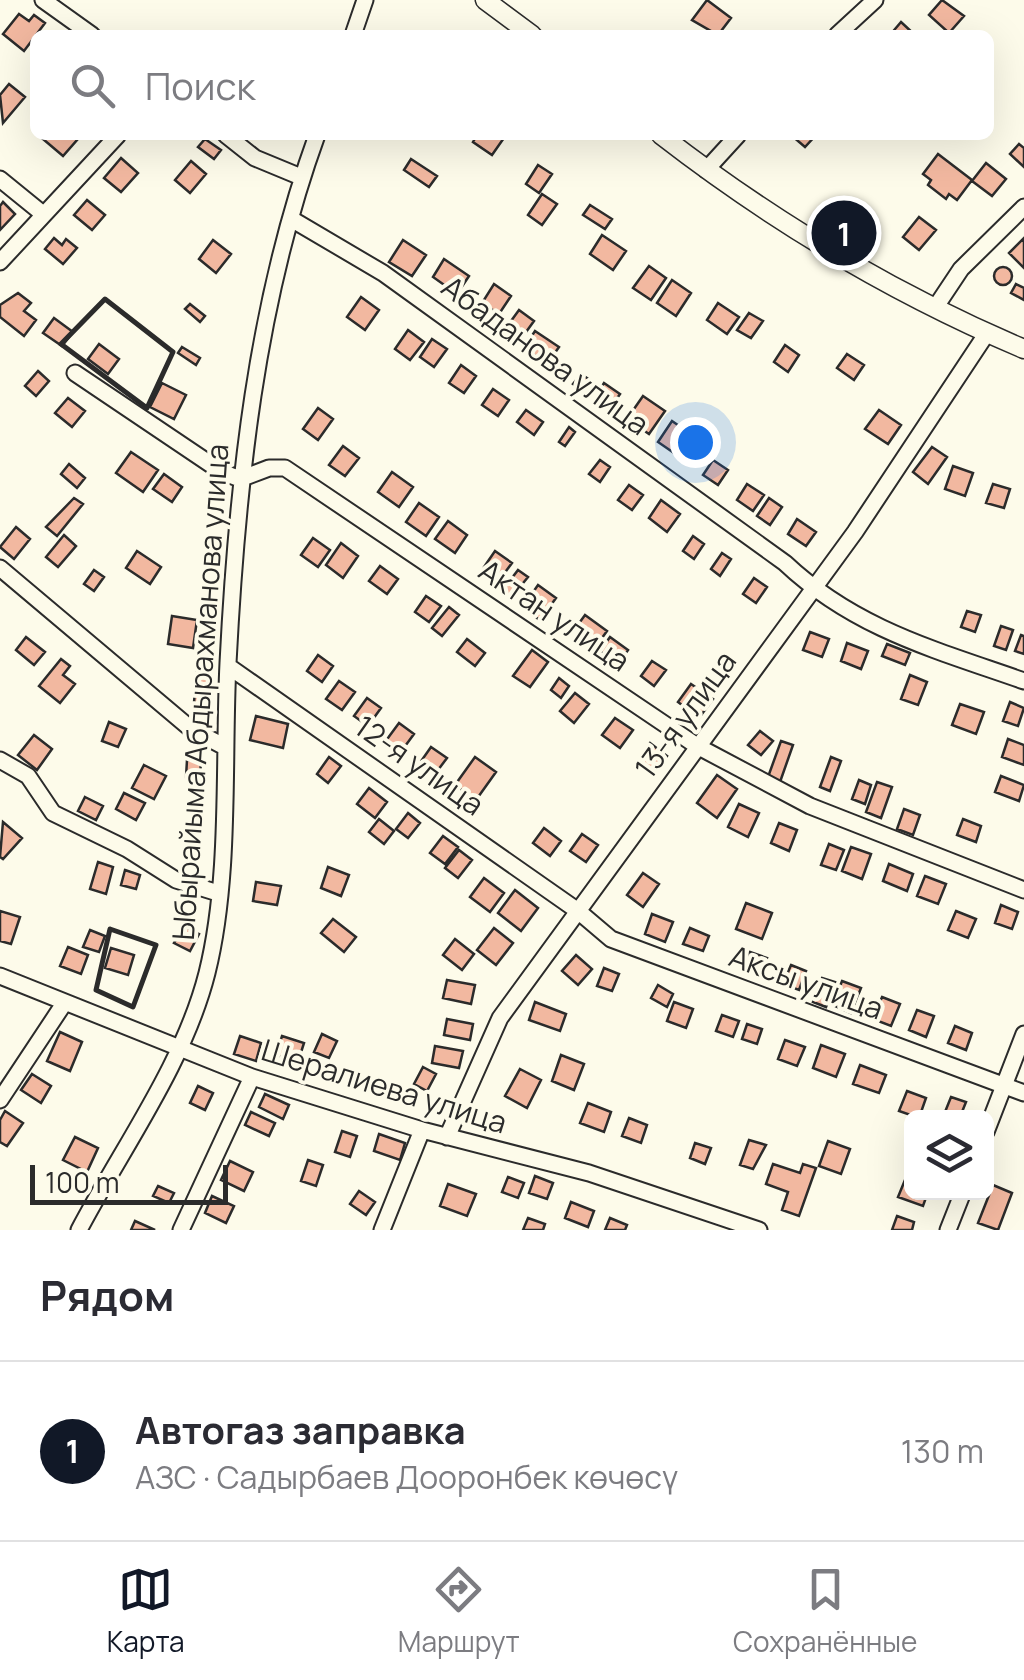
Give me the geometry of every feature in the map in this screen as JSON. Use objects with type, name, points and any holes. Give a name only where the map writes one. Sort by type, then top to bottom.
[{"type":"main road","points":[[485,0],[525,30]]},
{"type":"main road","points":[[667,140],[830,251],[935,308],[1024,349]]},
{"type":"street","points":[[43,0],[85,30]]},
{"type":"street","points":[[354,30],[365,0]]},
{"type":"street","points":[[843,30],[875,0]]},
{"type":"street","points":[[0,262],[113,140]]},
{"type":"street","points":[[233,140],[256,158],[301,177]]},
{"type":"street","name":"Ыбырайыма Абдырахманова улица","points":[[79,1230],[178,1048],[207,973],[218,893],[240,479],[268,312],[301,177],[314,140]]},
{"type":"street","points":[[706,170],[733,140]]},
{"type":"street","points":[[0,178],[42,214]]},
{"type":"street","points":[[935,308],[961,269],[1024,207]]},
{"type":"street","name":"Абаданова улица","points":[[293,220],[399,284],[785,563],[812,588],[882,630],[1024,682]]},
{"type":"street","name":"13-я улица","points":[[447,1137],[500,1018],[855,532],[987,333]]},
{"type":"street","points":[[75,372],[222,472],[240,479]]},
{"type":"street","name":"Актан улица","points":[[240,479],[269,468],[284,468],[697,746],[810,806],[1024,890]]},
{"type":"street","points":[[0,568],[191,729],[225,747]]},
{"type":"street","name":"12-я улица","points":[[228,666],[578,911]]},
{"type":"street","points":[[0,760],[28,776],[53,813],[127,849],[176,880],[218,893]]},
{"type":"street","name":"Аксы улица","points":[[578,911],[611,939],[644,953],[1024,1093]]},
{"type":"street","name":"Шералиева улица","points":[[0,976],[62,1005],[252,1078],[422,1130],[589,1173],[734,1226],[759,1230]]},
{"type":"street","points":[[0,1100],[62,1005]]},
{"type":"street","points":[[994,1113],[1024,1034]]},
{"type":"street","points":[[181,1230],[252,1078]]},
{"type":"street","points":[[382,1230],[422,1130]]},
{"type":"street","points":[[948,1230],[959,1200]]},
{"type":"building","points":[[707,0],[731,18],[722,30],[709,30],[692,20]]},
{"type":"building","points":[[942,0],[964,16],[952,30],[946,30],[929,15]]},
{"type":"building","points":[[19,14],[29,21],[34,15],[45,23],[40,30],[30,30],[30,43],[24,51],[3,34]]},
{"type":"building","points":[[9,84],[25,97],[3,123],[0,95]]},
{"type":"building","points":[[44,140],[77,140],[63,156]]},
{"type":"building","points":[[206,140],[221,150],[214,159],[198,147]]},
{"type":"building","points":[[474,140],[502,140],[492,155]]},
{"type":"building","points":[[1019,144],[1024,148],[1024,167],[1010,154]]},
{"type":"building","points":[[938,154],[972,180],[957,200],[949,194],[946,199],[928,185],[931,180],[923,174]]},
{"type":"building","points":[[121,158],[138,173],[121,192],[104,178]]},
{"type":"building","points":[[411,159],[437,176],[429,187],[404,170]]},
{"type":"building","points":[[191,161],[206,174],[190,193],[175,180]]},
{"type":"building","points":[[986,163],[1006,179],[992,196],[972,181]]},
{"type":"building","points":[[538,165],[552,174],[539,193],[526,184]]},
{"type":"building","points":[[542,194],[557,204],[542,225],[528,215]]},
{"type":"building","points":[[87,200],[105,215],[92,230],[74,215]]},
{"type":"building","points":[[3,202],[15,214],[0,230],[0,206]]},
{"type":"building","points":[[590,205],[612,219],[605,229],[583,215]]},
{"type":"building","points":[[919,217],[936,230],[919,250],[903,237]]},
{"type":"building","points":[[602,235],[626,251],[613,270],[590,254]]},
{"type":"building","points":[[54,238],[62,245],[66,239],[77,248],[63,264],[45,249]]},
{"type":"building","points":[[1024,238],[1024,268],[1009,253]]},
{"type":"building","points":[[213,240],[231,254],[216,273],[199,259]]},
{"type":"building","points":[[403,240],[426,255],[412,276],[389,262]]},
{"type":"building","points":[[444,259],[469,276],[457,294],[433,277]]},
{"type":"building","points":[[649,266],[666,278],[651,300],[633,288]]},
{"type":"building","points":[[1003,267],[1012,276],[1003,285],[994,276]]},
{"type":"building","points":[[672,280],[691,293],[676,316],[657,303]]},
{"type":"building","points":[[494,284],[511,296],[499,314],[482,303]]},
{"type":"building","points":[[1016,284],[1024,288],[1024,300],[1011,293]]},
{"type":"building","points":[[18,293],[31,303],[24,311],[36,320],[24,336],[0,317],[0,305]]},
{"type":"building","points":[[361,297],[379,310],[365,330],[347,317]]},
{"type":"building","points":[[718,303],[739,317],[727,334],[707,320]]},
{"type":"building","points":[[190,304],[205,316],[200,322],[185,309]]},
{"type":"building","points":[[519,310],[534,321],[521,339],[506,328]]},
{"type":"building","points":[[749,313],[763,321],[751,338],[737,330]]},
{"type":"building","points":[[54,318],[73,332],[62,346],[43,333]]},
{"type":"building","points":[[408,330],[424,342],[410,360],[395,349]]},
{"type":"building","points":[[535,331],[559,347],[547,364],[524,348]]},
{"type":"building","points":[[432,339],[447,349],[434,367],[420,357]]},
{"type":"building","points":[[99,344],[119,359],[108,374],[88,359]]},
{"type":"building","points":[[785,345],[799,355],[788,372],[774,362]]},
{"type":"building","points":[[182,347],[200,358],[196,365],[178,353]]},
{"type":"building","points":[[847,354],[864,365],[854,380],[837,368]]},
{"type":"building","points":[[461,365],[476,376],[464,393],[449,383]]},
{"type":"building","points":[[38,371],[49,381],[36,396],[25,386]]},
{"type":"building","points":[[581,374],[596,384],[589,395],[573,384]]},
{"type":"building","points":[[162,383],[186,395],[174,419],[150,407]]},
{"type":"building","points":[[604,383],[620,394],[611,407],[595,397]]},
{"type":"building","points":[[493,389],[509,400],[498,416],[482,405]]},
{"type":"building","points":[[643,396],[665,411],[649,434],[627,419]]},
{"type":"building","points":[[68,398],[85,411],[72,427],[55,413]]},
{"type":"building","points":[[318,408],[333,419],[318,440],[303,429]]},
{"type":"building","points":[[526,410],[543,422],[534,435],[517,422]]},
{"type":"building","points":[[879,410],[901,425],[888,444],[865,429]]},
{"type":"building","points":[[672,421],[688,432],[674,453],[658,442]]},
{"type":"building","points":[[569,427],[575,432],[565,446],[559,442]]},
{"type":"building","points":[[343,446],[359,458],[345,476],[329,465]]},
{"type":"building","points":[[932,447],[947,457],[928,484],[913,472]]},
{"type":"building","points":[[131,452],[158,470],[143,492],[116,473]]},
{"type":"building","points":[[600,460],[610,467],[600,482],[589,474]]},
{"type":"building","points":[[713,460],[728,470],[718,485],[703,475]]},
{"type":"building","points":[[69,464],[85,478],[77,488],[61,474]]},
{"type":"building","points":[[953,466],[973,473],[965,496],[945,489]]},
{"type":"building","points":[[392,472],[413,487],[399,507],[378,492]]},
{"type":"building","points":[[164,474],[182,487],[172,502],[153,489]]},
{"type":"building","points":[[747,484],[764,495],[753,511],[737,500]]},
{"type":"building","points":[[993,484],[1010,489],[1004,508],[986,503]]},
{"type":"building","points":[[629,485],[643,495],[632,510],[618,500]]},
{"type":"building","points":[[74,498],[83,504],[57,536],[46,527]]},
{"type":"building","points":[[769,498],[782,507],[770,525],[757,516]]},
{"type":"building","points":[[661,500],[680,514],[667,532],[649,518]]},
{"type":"building","points":[[419,503],[439,517],[426,536],[406,522]]},
{"type":"building","points":[[797,519],[816,532],[806,546],[788,534]]},
{"type":"building","points":[[448,521],[467,535],[455,553],[435,539]]},
{"type":"building","points":[[16,527],[30,539],[14,559],[0,547]]},
{"type":"building","points":[[64,535],[76,546],[58,567],[46,557]]},
{"type":"building","points":[[693,536],[704,544],[694,559],[683,551]]},
{"type":"building","points":[[313,538],[330,550],[318,567],[301,555]]},
{"type":"building","points":[[341,543],[358,556],[343,578],[326,565]]},
{"type":"building","points":[[137,551],[161,567],[150,584],[126,568]]},
{"type":"building","points":[[495,551],[512,563],[498,582],[482,570]]},
{"type":"building","points":[[722,553],[731,559],[720,576],[711,569]]},
{"type":"building","points":[[380,566],[398,579],[387,594],[369,581]]},
{"type":"building","points":[[94,570],[104,577],[94,591],[84,584]]},
{"type":"building","points":[[518,570],[528,577],[511,598],[502,591]]},
{"type":"building","points":[[754,578],[767,587],[756,603],[743,594]]},
{"type":"building","points":[[538,585],[556,598],[540,620],[522,608]]},
{"type":"building","points":[[426,596],[441,606],[429,622],[415,612]]},
{"type":"building","points":[[449,607],[459,615],[442,636],[432,628]]},
{"type":"building","points":[[967,611],[981,615],[975,632],[961,627]]},
{"type":"building","points":[[585,615],[607,631],[594,649],[572,633]]},
{"type":"building","points":[[172,616],[197,620],[193,648],[168,644]]},
{"type":"building","points":[[1001,626],[1013,630],[1006,650],[994,646]]},
{"type":"building","points":[[810,632],[829,639],[822,657],[803,650]]},
{"type":"building","points":[[1021,635],[1024,636],[1024,654],[1015,651]]},
{"type":"building","points":[[26,637],[45,652],[34,665],[16,650]]},
{"type":"building","points":[[610,637],[628,650],[618,664],[600,651]]},
{"type":"building","points":[[467,639],[485,653],[475,666],[457,652]]},
{"type":"building","points":[[847,643],[868,651],[861,669],[841,661]]},
{"type":"building","points":[[887,644],[910,653],[905,665],[882,656]]},
{"type":"building","points":[[532,650],[548,662],[530,687],[513,676]]},
{"type":"building","points":[[318,655],[333,666],[322,682],[307,671]]},
{"type":"building","points":[[61,659],[70,666],[63,675],[75,684],[60,703],[39,686]]},
{"type":"building","points":[[652,661],[666,670],[654,686],[641,676]]},
{"type":"building","points":[[197,663],[210,664],[207,703],[194,703]]},
{"type":"building","points":[[910,675],[927,682],[918,705],[901,699]]},
{"type":"building","points":[[559,678],[569,686],[561,698],[551,690]]},
{"type":"building","points":[[339,681],[355,692],[342,710],[326,699]]},
{"type":"building","points":[[691,684],[713,699],[699,718],[678,702]]},
{"type":"building","points":[[575,693],[589,704],[574,723],[560,711]]},
{"type":"building","points":[[367,698],[381,708],[368,726],[354,716]]},
{"type":"building","points":[[1010,702],[1024,708],[1018,726],[1003,721]]},
{"type":"building","points":[[960,704],[984,712],[976,734],[952,725]]},
{"type":"building","points":[[256,716],[288,724],[283,748],[250,740]]},
{"type":"building","points":[[615,718],[633,730],[620,748],[602,735]]},
{"type":"building","points":[[109,722],[126,729],[118,747],[102,741]]},
{"type":"building","points":[[399,723],[414,734],[400,753],[385,742]]},
{"type":"building","points":[[760,731],[773,741],[761,755],[748,745]]},
{"type":"building","points":[[34,735],[52,749],[37,770],[18,755]]},
{"type":"building","points":[[1008,739],[1024,745],[1024,765],[1002,757]]},
{"type":"building","points":[[781,741],[793,745],[780,782],[768,777]]},
{"type":"building","points":[[650,743],[667,756],[655,772],[638,760]]},
{"type":"building","points":[[431,747],[447,758],[432,778],[417,767]]},
{"type":"building","points":[[329,757],[341,766],[328,783],[317,774]]},
{"type":"building","points":[[475,757],[496,772],[476,800],[455,785]]},
{"type":"building","points":[[831,757],[841,761],[830,791],[820,787]]},
{"type":"building","points":[[187,760],[201,760],[200,778],[186,777]]},
{"type":"building","points":[[144,765],[166,776],[154,799],[132,788]]},
{"type":"building","points":[[717,775],[737,789],[717,818],[697,803]]},
{"type":"building","points":[[1001,776],[1024,785],[1019,801],[995,792]]},
{"type":"building","points":[[859,780],[871,785],[865,804],[852,799]]},
{"type":"building","points":[[877,782],[892,787],[881,818],[866,812]]},
{"type":"building","points":[[369,788],[387,802],[375,818],[357,804]]},
{"type":"building","points":[[124,793],[145,803],[136,820],[116,809]]},
{"type":"building","points":[[85,797],[103,806],[96,820],[78,811]]},
{"type":"building","points":[[739,804],[759,813],[748,837],[728,827]]},
{"type":"building","points":[[904,809],[920,815],[913,835],[897,829]]},
{"type":"building","points":[[408,813],[420,823],[408,838],[396,829]]},
{"type":"building","points":[[379,819],[394,831],[384,844],[369,832]]},
{"type":"building","points":[[963,819],[981,826],[976,842],[957,835]]},
{"type":"building","points":[[3,822],[22,838],[3,859],[0,857]]},
{"type":"building","points":[[779,823],[797,830],[789,851],[771,843]]},
{"type":"building","points":[[544,828],[561,841],[550,856],[533,843]]},
{"type":"building","points":[[582,834],[598,845],[586,862],[570,851]]},
{"type":"building","points":[[443,836],[458,847],[445,864],[430,853]]},
{"type":"building","points":[[829,844],[844,850],[836,870],[821,865]]},
{"type":"building","points":[[851,847],[871,854],[862,879],[842,871]]},
{"type":"building","points":[[459,850],[472,860],[458,878],[445,868]]},
{"type":"building","points":[[98,862],[113,867],[106,894],[90,889]]},
{"type":"building","points":[[889,864],[913,874],[907,891],[883,881]]},
{"type":"building","points":[[328,867],[349,875],[341,896],[321,888]]},
{"type":"building","points":[[125,870],[140,875],[136,889],[121,885]]},
{"type":"building","points":[[643,873],[659,884],[643,907],[627,895]]},
{"type":"building","points":[[925,876],[946,884],[938,904],[917,896]]},
{"type":"building","points":[[484,878],[504,893],[490,912],[470,897]]},
{"type":"building","points":[[256,882],[281,886],[277,905],[253,901]]},
{"type":"building","points":[[515,890],[538,908],[521,931],[498,913]]},
{"type":"building","points":[[746,903],[772,913],[762,939],[736,929]]},
{"type":"building","points":[[1001,905],[1018,912],[1012,929],[995,923]]},
{"type":"building","points":[[0,911],[20,917],[11,944],[0,941]]},
{"type":"building","points":[[956,911],[976,919],[968,938],[948,930]]},
{"type":"building","points":[[652,914],[673,922],[665,942],[645,934]]},
{"type":"building","points":[[333,919],[356,937],[344,952],[321,933]]},
{"type":"building","points":[[184,926],[199,934],[190,951],[174,943]]},
{"type":"building","points":[[494,928],[513,943],[496,965],[477,950]]},
{"type":"building","points":[[690,928],[709,936],[703,951],[683,944]]},
{"type":"building","points":[[90,930],[105,936],[99,952],[83,947]]},
{"type":"building","points":[[455,939],[474,954],[462,970],[443,955]]},
{"type":"building","points":[[68,947],[88,955],[81,974],[60,966]]},
{"type":"building","points":[[111,948],[134,955],[128,975],[105,968]]},
{"type":"building","points":[[750,952],[767,958],[760,976],[743,969]]},
{"type":"building","points":[[576,955],[592,969],[578,985],[562,971]]},
{"type":"building","points":[[791,965],[806,971],[799,990],[783,984]]},
{"type":"building","points":[[604,968],[619,974],[612,991],[597,986]]},
{"type":"building","points":[[822,978],[835,982],[826,1007],[813,1002]]},
{"type":"building","points":[[447,980],[475,985],[471,1004],[443,998]]},
{"type":"building","points":[[842,981],[861,988],[851,1013],[833,1005]]},
{"type":"building","points":[[658,985],[673,994],[667,1007],[651,998]]},
{"type":"building","points":[[882,997],[900,1004],[891,1026],[873,1019]]},
{"type":"building","points":[[535,1002],[566,1014],[560,1031],[529,1020]]},
{"type":"building","points":[[674,1002],[693,1009],[686,1028],[667,1021]]},
{"type":"building","points":[[917,1010],[934,1016],[926,1037],[909,1030]]},
{"type":"building","points":[[722,1015],[739,1021],[733,1037],[716,1031]]},
{"type":"building","points":[[447,1019],[473,1024],[470,1040],[444,1035]]},
{"type":"building","points":[[747,1024],[762,1029],[757,1044],[742,1039]]},
{"type":"building","points":[[955,1026],[972,1033],[966,1050],[948,1043]]},
{"type":"building","points":[[60,1032],[82,1042],[70,1071],[47,1061]]},
{"type":"building","points":[[322,1034],[337,1041],[329,1058],[314,1052]]},
{"type":"building","points":[[240,1036],[261,1043],[256,1061],[234,1054]]},
{"type":"building","points":[[282,1036],[304,1043],[298,1062],[276,1055]]},
{"type":"building","points":[[785,1040],[805,1047],[797,1066],[778,1059]]},
{"type":"building","points":[[821,1045],[845,1054],[836,1077],[813,1068]]},
{"type":"building","points":[[435,1046],[463,1051],[459,1068],[432,1063]]},
{"type":"building","points":[[561,1055],[584,1064],[574,1090],[552,1081]]},
{"type":"building","points":[[860,1065],[886,1075],[879,1093],[853,1084]]},
{"type":"building","points":[[423,1067],[436,1074],[427,1091],[414,1084]]},
{"type":"building","points":[[520,1069],[541,1080],[527,1108],[505,1096]]},
{"type":"building","points":[[32,1074],[51,1086],[41,1103],[21,1090]]},
{"type":"building","points":[[198,1086],[213,1093],[205,1110],[190,1103]]},
{"type":"building","points":[[907,1091],[926,1098],[922,1110],[899,1111]]},
{"type":"building","points":[[265,1094],[289,1105],[283,1119],[259,1107]]},
{"type":"building","points":[[951,1097],[966,1102],[963,1110],[946,1110]]},
{"type":"building","points":[[588,1103],[611,1112],[604,1132],[580,1123]]},
{"type":"building","points":[[5,1111],[23,1123],[7,1146],[0,1142],[0,1120]]},
{"type":"building","points":[[251,1112],[275,1123],[269,1136],[245,1125]]},
{"type":"building","points":[[629,1118],[647,1125],[641,1143],[622,1136]]},
{"type":"building","points":[[342,1131],[357,1136],[350,1157],[335,1152]]},
{"type":"building","points":[[379,1134],[405,1143],[400,1160],[374,1151]]},
{"type":"building","points":[[75,1137],[98,1148],[87,1172],[63,1160]]},
{"type":"building","points":[[749,1140],[766,1145],[753,1169],[740,1165]]},
{"type":"building","points":[[828,1141],[850,1149],[841,1174],[819,1166]]},
{"type":"building","points":[[695,1143],[711,1148],[705,1164],[690,1158]]},
{"type":"building","points":[[308,1160],[323,1165],[316,1186],[301,1181]]},
{"type":"building","points":[[230,1161],[253,1172],[244,1191],[221,1180]]},
{"type":"building","points":[[773,1164],[800,1173],[803,1164],[816,1168],[799,1216],[782,1210],[788,1192],[766,1184]]},
{"type":"building","points":[[535,1176],[553,1183],[547,1199],[529,1193]]},
{"type":"building","points":[[508,1177],[524,1183],[518,1198],[502,1192]]},
{"type":"building","points":[[448,1184],[476,1194],[467,1216],[440,1206]]},
{"type":"building","points":[[994,1185],[1012,1193],[998,1230],[978,1223],[987,1200],[994,1200]]},
{"type":"building","points":[[158,1186],[174,1193],[169,1203],[153,1196]]},
{"type":"building","points":[[359,1191],[375,1202],[366,1215],[350,1204]]},
{"type":"building","points":[[212,1196],[234,1206],[226,1223],[205,1213]]},
{"type":"building","points":[[571,1202],[594,1211],[588,1227],[565,1218]]},
{"type":"building","points":[[897,1216],[914,1222],[912,1230],[892,1230]]},
{"type":"building","points":[[528,1218],[545,1224],[543,1230],[523,1230]]},
{"type":"building","points":[[610,1218],[627,1225],[625,1230],[605,1230]]},
{"type":"building","points":[[135,1221],[155,1230],[131,1230]]},
{"type":"wall","points":[[105,299],[173,352],[147,408],[61,344],[105,299]]},
{"type":"wall","points":[[110,929],[156,945],[133,1007],[96,990],[110,929]]},
{"type":"place","name":"Автогаз заправка","points":[[844,233]]}]
